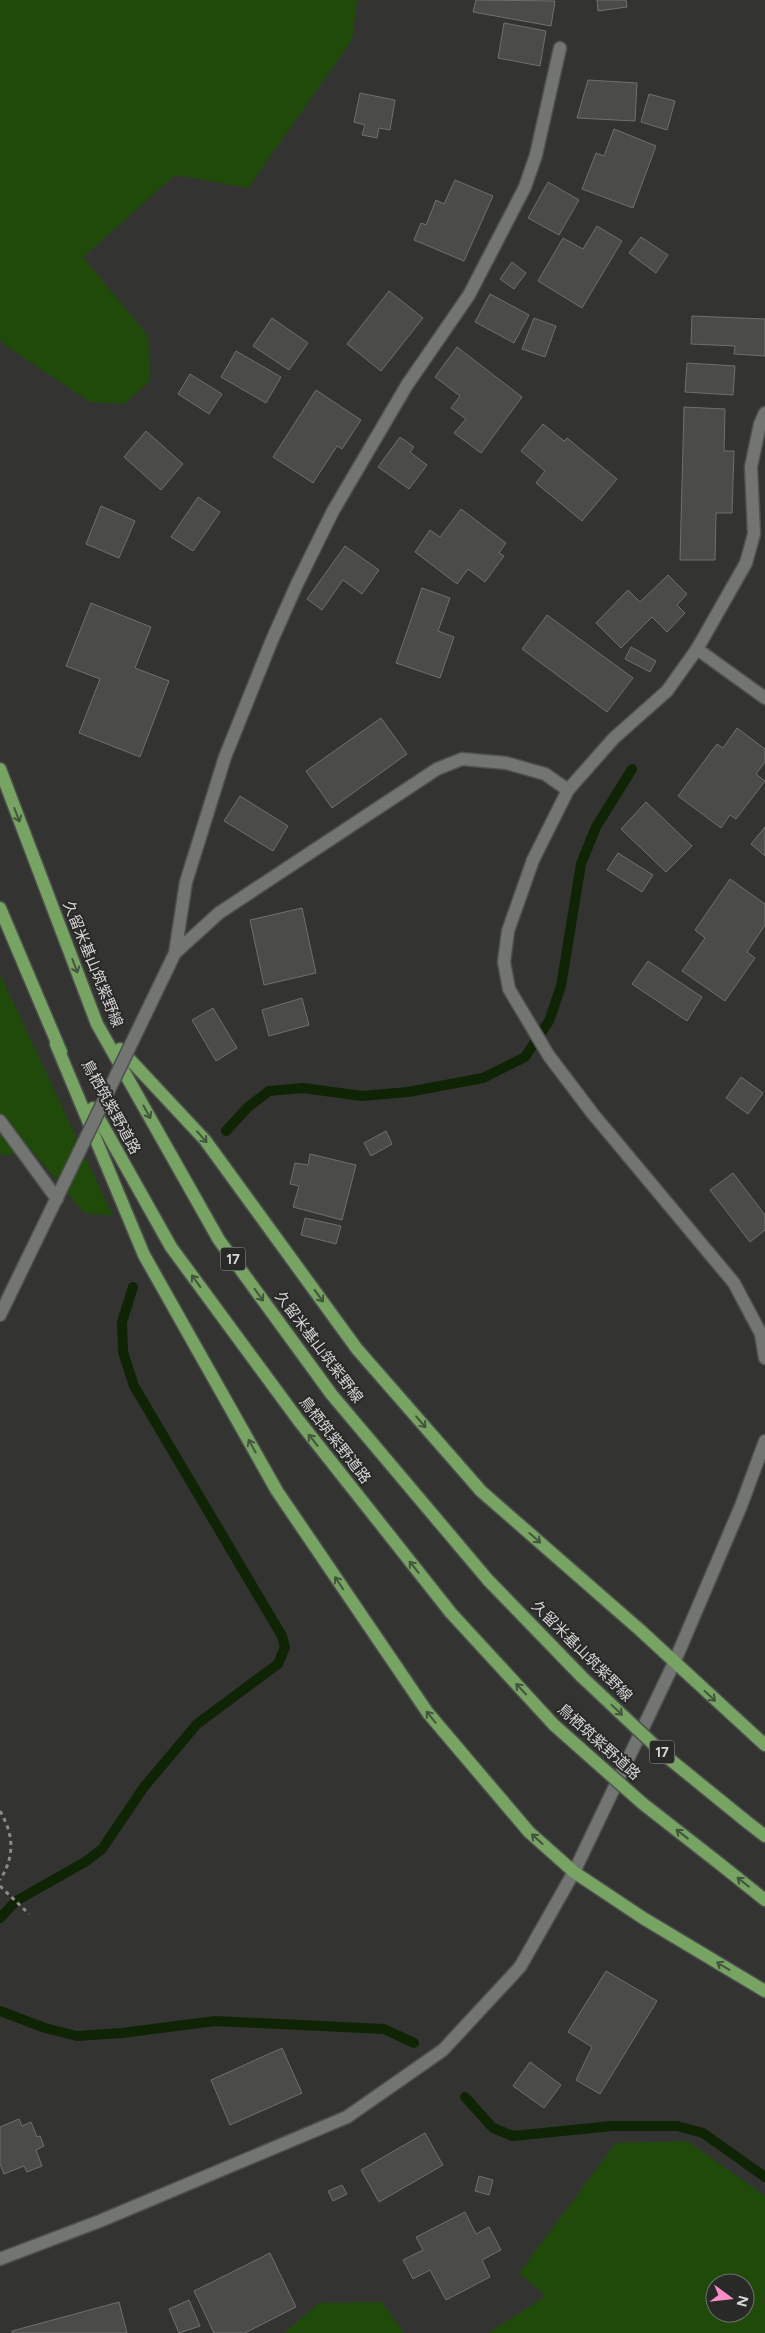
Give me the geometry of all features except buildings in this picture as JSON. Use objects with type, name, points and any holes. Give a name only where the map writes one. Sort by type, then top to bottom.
[{"type":"main road","name":"久留米基山筑紫野線","points":[[0,769],[98,1024],[220,1240],[332,1395],[488,1580],[582,1677],[667,1757],[765,1836]]},
{"type":"main road","name":"鳥栖筑紫野道路","points":[[0,908],[56,1044],[171,1247],[299,1421],[445,1605],[554,1725],[642,1803],[765,1900]]},
{"type":"main road","points":[[98,1024],[205,1140],[357,1349],[481,1491],[765,1745]]},
{"type":"main road","points":[[56,1044],[144,1255],[277,1491],[428,1713],[528,1832],[574,1872],[643,1918],[765,1991]]},
{"type":"street","points":[[0,1315],[175,953],[186,882],[226,757],[272,640],[297,584],[333,510],[407,385],[468,295],[525,187],[536,155],[560,48]]},
{"type":"street","points":[[765,413],[760,424],[750,468],[754,534],[746,563],[697,648],[667,691],[614,738],[568,790],[533,860],[508,931],[504,962],[508,989],[527,1023],[549,1056],[593,1114],[734,1283],[763,1334],[765,1358]]},
{"type":"street","points":[[697,648],[765,698]]},
{"type":"street","points":[[175,953],[219,913],[436,769],[462,759],[506,763],[545,774],[568,790]]},
{"type":"street","points":[[0,1121],[57,1199]]},
{"type":"street","points":[[0,2259],[100,2221],[347,2117],[444,2050],[520,1967],[574,1872],[674,1663],[741,1506],[765,1441]]},
{"type":"path","points":[[0,1811],[10,1828],[10,1864],[0,1880]]},
{"type":"path","points":[[0,1886],[29,1914]]},
{"type":"green space","points":[[0,0],[357,0],[352,40],[248,188],[175,175],[83,257],[148,336],[150,381],[124,404],[90,402],[3,344],[0,339]]},
{"type":"green space","points":[[0,974],[113,1216],[84,1213],[30,1148],[3,1156],[0,1153]]},
{"type":"green space","points":[[687,2141],[765,2196],[765,2333],[488,2333],[546,2296],[519,2273],[616,2143]]},
{"type":"green space","points":[[382,2302],[404,2333],[284,2333],[319,2303]]},
{"type":"waterway","points":[[226,1131],[248,1107],[269,1091],[303,1088],[362,1096],[408,1092],[483,1078],[525,1057],[549,1021],[561,986],[581,864],[596,827],[632,769]]},
{"type":"waterway","points":[[0,1918],[16,1901],[85,1862],[102,1849],[144,1787],[197,1724],[278,1664],[285,1647],[282,1636],[134,1386],[123,1352],[122,1322],[133,1287]]},
{"type":"waterway","points":[[0,2011],[45,2028],[77,2036],[122,2033],[215,2021],[384,2029],[414,2043]]},
{"type":"waterway","points":[[465,2097],[493,2128],[513,2136],[612,2126],[677,2126],[703,2133],[765,2177]]}]
